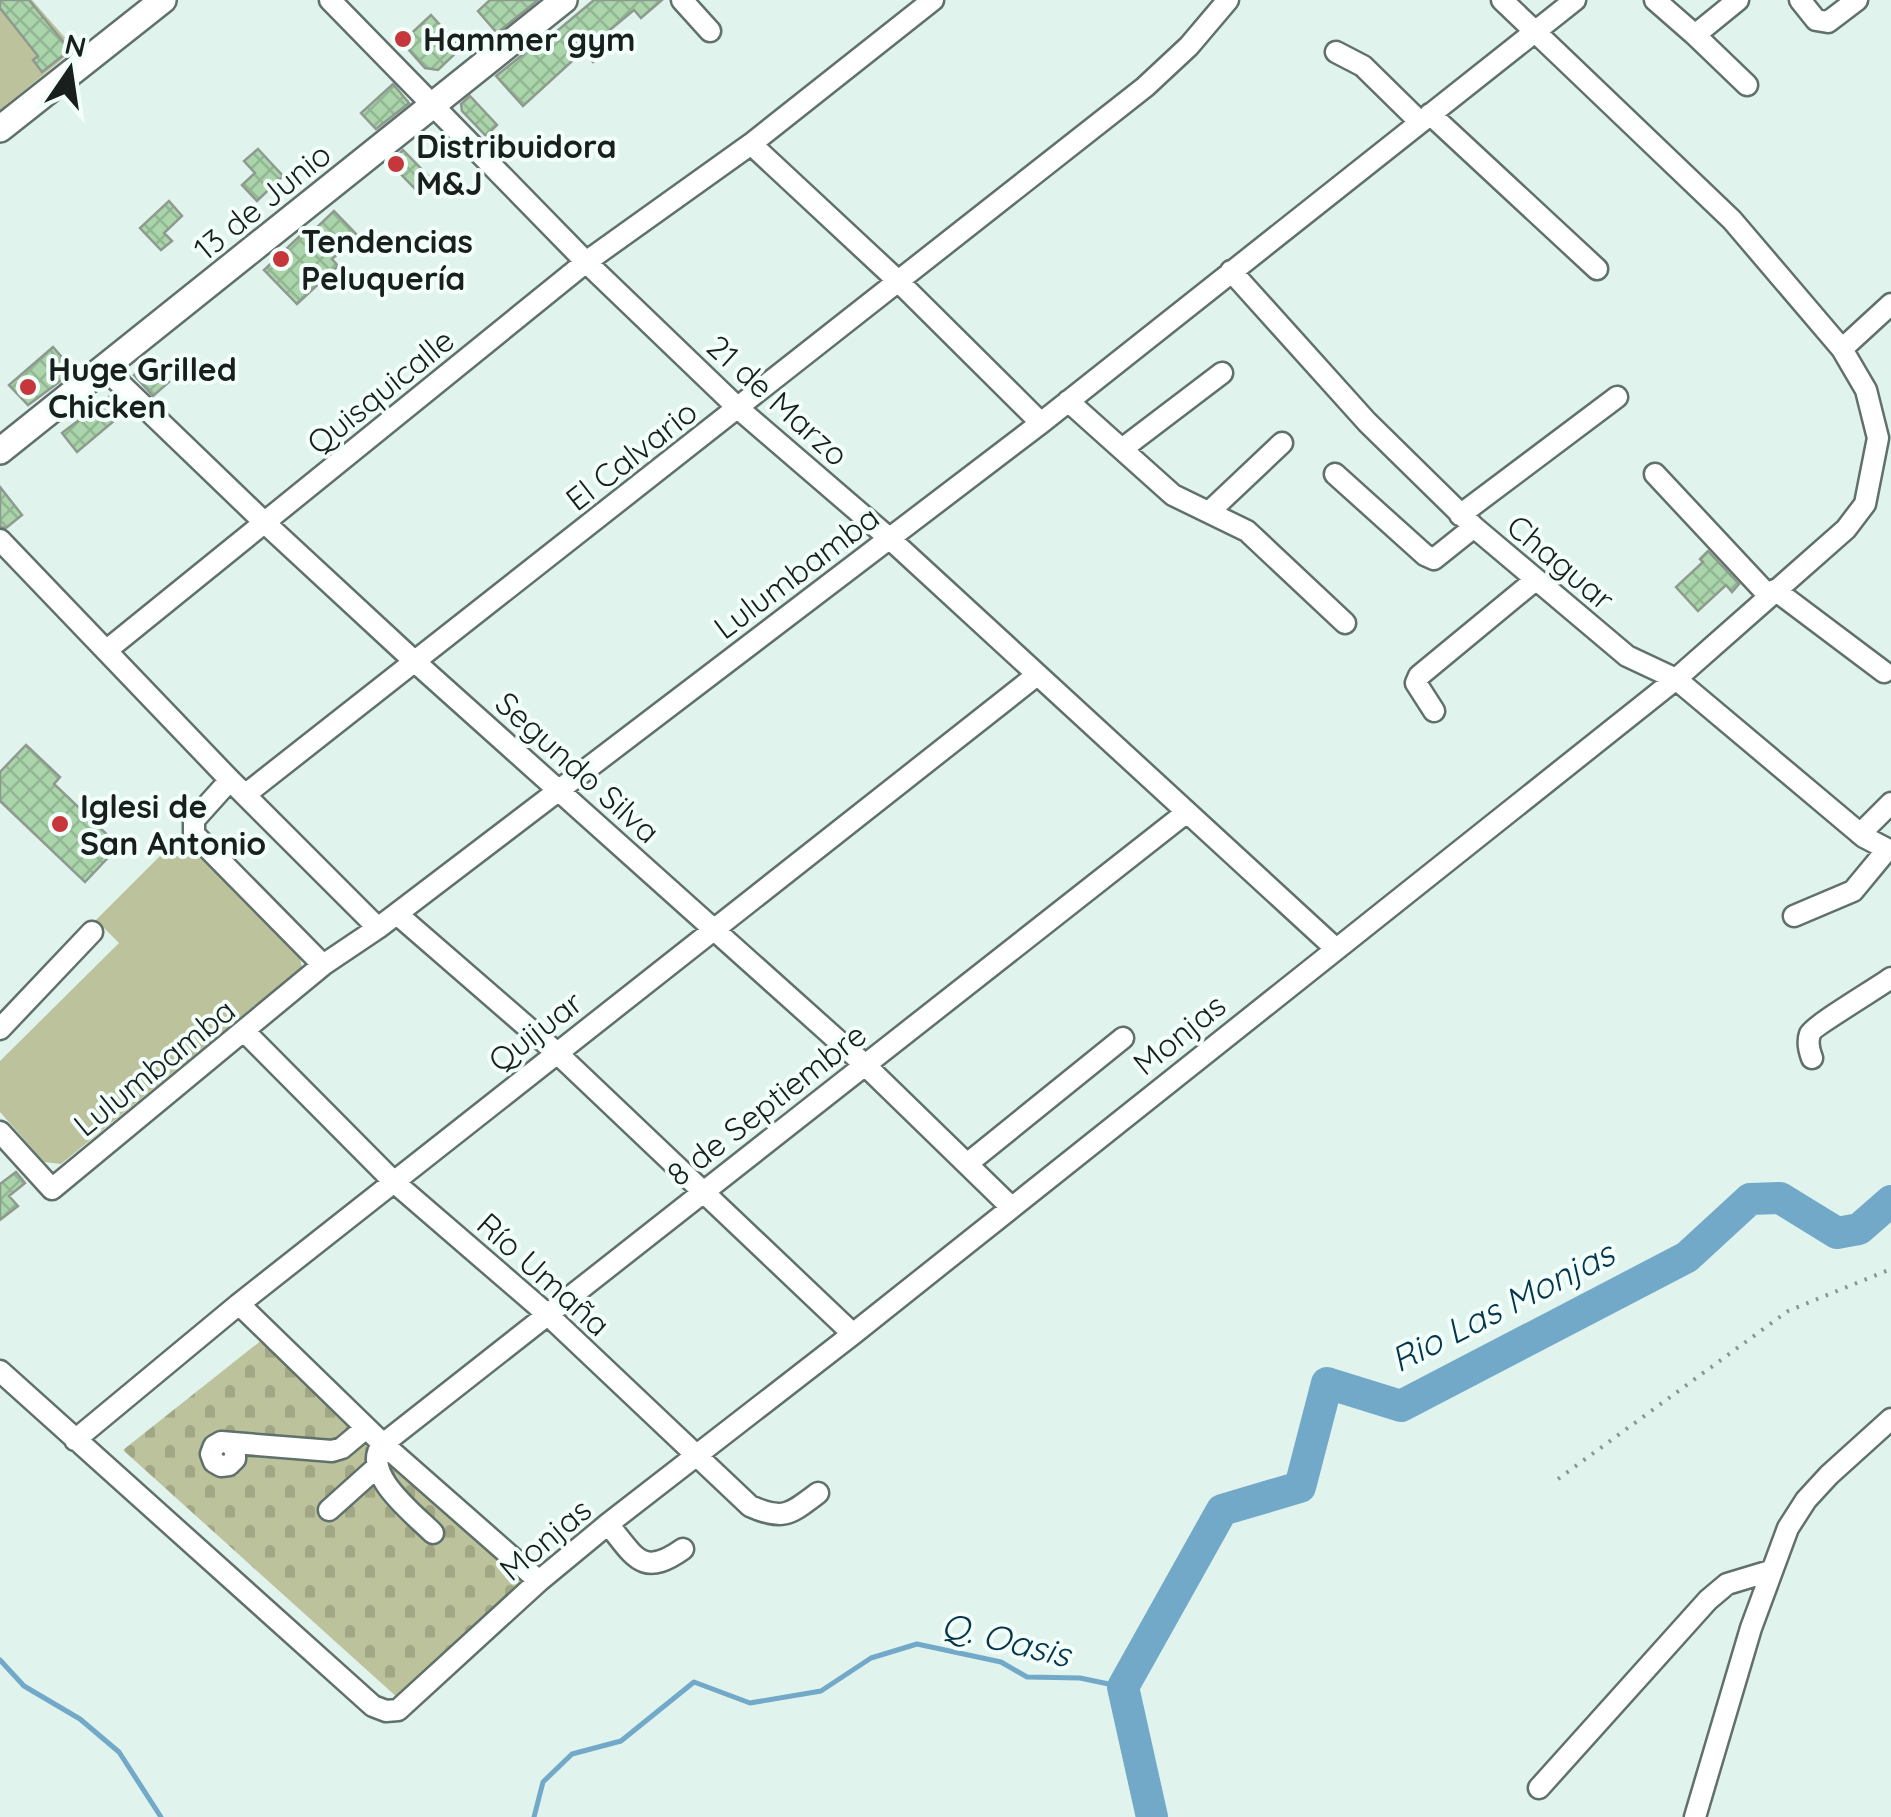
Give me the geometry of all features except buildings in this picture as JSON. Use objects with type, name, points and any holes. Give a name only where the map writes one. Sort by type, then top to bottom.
[{"type":"main road","points":[[0,129],[163,0]]},
{"type":"main road","name":"13 de Junio","points":[[0,452],[564,0]]},
{"type":"street","name":"21 de Marzo","points":[[330,0],[586,262],[739,409],[889,538],[1336,948]]},
{"type":"street","points":[[682,0],[710,31]]},
{"type":"street","name":"Quisquicalle","points":[[106,650],[586,262],[752,144],[933,0]]},
{"type":"street","name":"El Calvario","points":[[246,794],[1145,87],[1189,46],[1228,0]]},
{"type":"street","name":"Monjas","points":[[74,1440],[373,1706],[398,1710],[539,1581],[608,1524],[854,1334],[1676,680],[1846,529],[1865,504],[1884,447],[1866,390],[1842,349],[1732,220],[1502,0]]},
{"type":"street","name":"Lulumbamba","points":[[0,1132],[52,1189],[324,965],[559,791],[1040,423],[1575,0]]},
{"type":"street","points":[[1654,0],[1747,85]]},
{"type":"street","points":[[1695,35],[1738,0]]},
{"type":"street","points":[[1800,0],[1816,20],[1828,22],[1857,0]]},
{"type":"street","points":[[1336,52],[1363,66],[1597,269]]},
{"type":"street","points":[[752,144],[898,280],[1040,423]]},
{"type":"street","name":"Chaguar","points":[[1231,271],[1367,422],[1534,581],[1627,656],[1676,680],[1860,834],[1889,851]]},
{"type":"street","points":[[1842,349],[1891,304]]},
{"type":"street","name":"Segundo Silva","points":[[106,369],[413,660],[864,1064],[1012,1208]]},
{"type":"street","points":[[1122,449],[1222,372]]},
{"type":"street","points":[[1335,474],[1434,559],[1442,556],[1467,521],[1617,397]]},
{"type":"street","points":[[1068,401],[1173,495],[1247,531],[1345,622]]},
{"type":"street","points":[[1209,512],[1282,443]]},
{"type":"street","points":[[1655,474],[1772,592],[1884,672]]},
{"type":"street","points":[[0,540],[378,928]]},
{"type":"street","points":[[1434,711],[1418,688],[1420,676],[1534,581]]},
{"type":"street","name":"Quijuar","points":[[74,1440],[239,1304],[1037,674]]},
{"type":"street","points":[[230,780],[194,820],[194,834],[324,965]]},
{"type":"street","points":[[1860,834],[1891,802]]},
{"type":"street","name":"8 de Septiembre","points":[[383,1444],[1187,812]]},
{"type":"street","points":[[1794,916],[1854,891],[1889,851]]},
{"type":"street","points":[[396,914],[556,1052],[854,1334]]},
{"type":"street","points":[[0,1029],[92,932]]},
{"type":"street","points":[[1812,1058],[1809,1036],[1816,1026],[1891,978]]},
{"type":"street","name":"Río Umaña","points":[[246,1032],[394,1182],[547,1314],[750,1506],[781,1516],[818,1493]]},
{"type":"street","points":[[967,1164],[1123,1038]]},
{"type":"street","points":[[239,1304],[383,1444],[539,1581]]},
{"type":"street","points":[[0,1370],[74,1440]]},
{"type":"street","points":[[1695,1817],[1719,1729],[1770,1571],[1788,1528],[1806,1500],[1891,1419]]},
{"type":"street","points":[[230,1444],[332,1451],[342,1448],[366,1428]]},
{"type":"street","points":[[383,1444],[376,1453],[378,1467],[395,1496],[433,1532]]},
{"type":"street","points":[[329,1510],[378,1467]]},
{"type":"street","points":[[608,1524],[648,1564],[659,1565],[682,1549]]},
{"type":"street","points":[[1539,1788],[1708,1600],[1726,1584],[1770,1571]]},
{"type":"path","points":[[1558,1479],[1788,1312],[1891,1269]]},
{"type":"green space","points":[[0,0],[32,0],[75,49],[0,110]]},
{"type":"green space","points":[[179,837],[299,954],[302,967],[61,1164],[44,1162],[0,1112],[0,1061],[119,943],[96,920]]},
{"type":"green space","points":[[263,1339],[539,1596],[409,1708],[123,1450]]},
{"type":"waterway","name":"Rio Las Monjas","points":[[1152,1817],[1123,1687],[1222,1510],[1300,1487],[1327,1383],[1401,1406],[1687,1257],[1750,1199],[1780,1198],[1837,1233],[1859,1229],[1891,1201]]},
{"type":"waterway","name":"Q. Oasis","points":[[534,1817],[543,1782],[572,1754],[621,1741],[694,1682],[750,1703],[821,1691],[871,1658],[917,1644],[1001,1662],[1027,1677],[1080,1678],[1123,1687]]},
{"type":"waterway","name":"Q. Oasis","points":[[0,1660],[24,1686],[80,1719],[119,1752],[161,1817]]},
{"type":"place","name":"Hammer gym","points":[[403,39]]},
{"type":"place","name":"Distribuidora M&J","points":[[396,164]]},
{"type":"place","name":"Tendencias Peluquería","points":[[281,259]]},
{"type":"place","name":"Huge Grilled Chicken","points":[[28,387]]},
{"type":"place","name":"Iglesi de San Antonio","points":[[60,824]]}]
